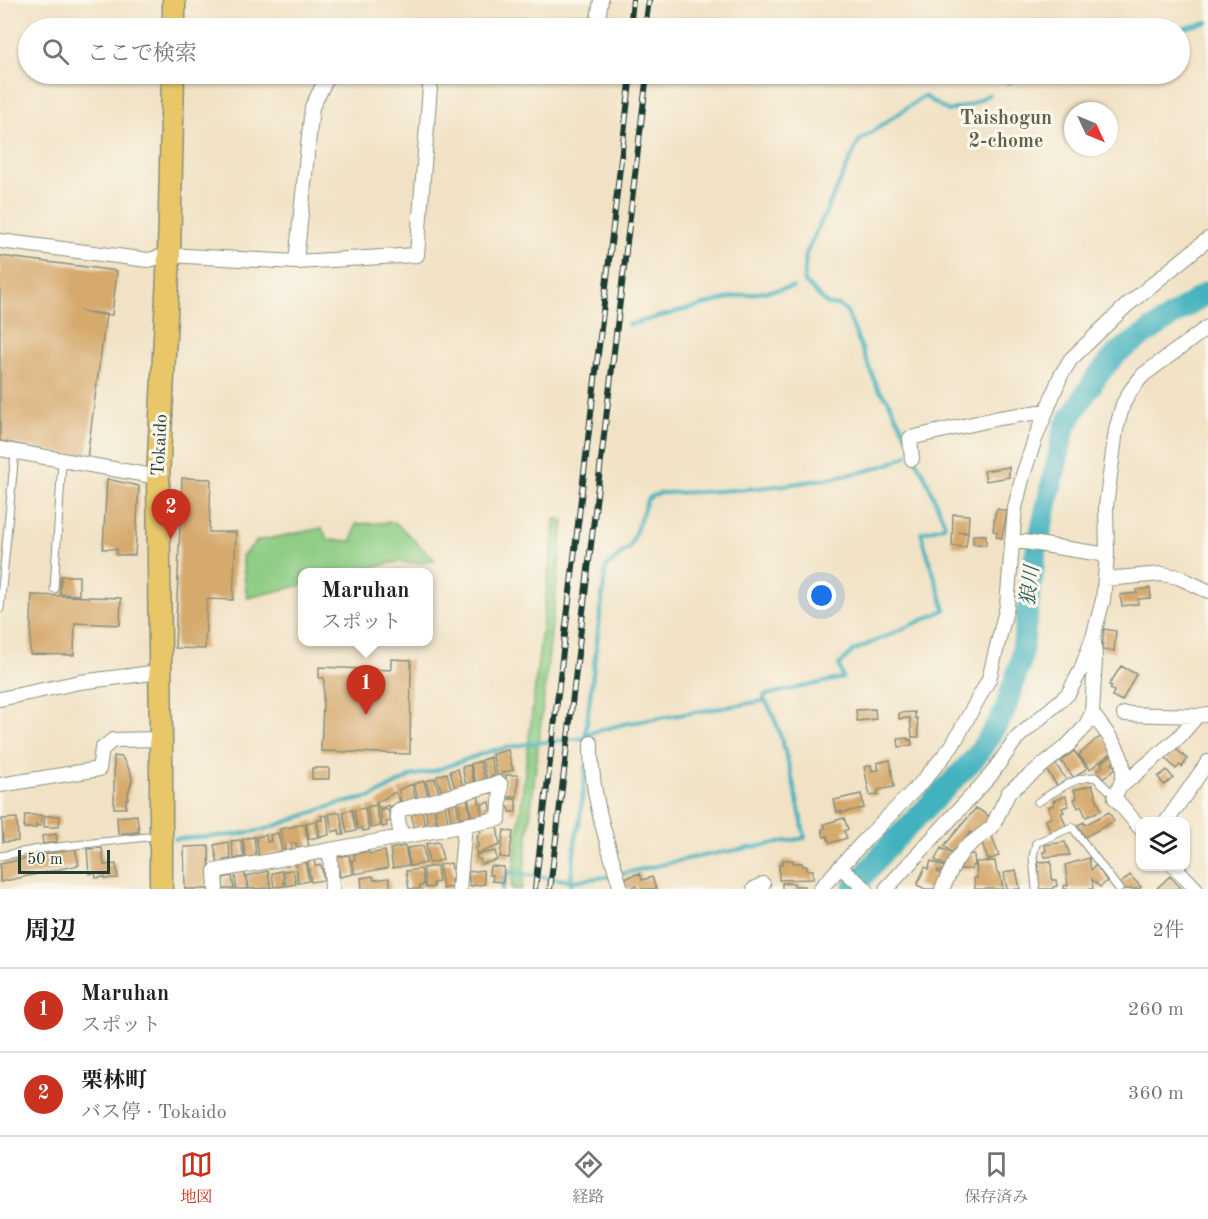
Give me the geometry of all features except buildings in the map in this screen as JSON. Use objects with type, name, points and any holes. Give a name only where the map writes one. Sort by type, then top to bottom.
[{"type":"highway","points":[[174,0],[174,18]]},
{"type":"highway","name":"Tokaido","points":[[161,889],[158,477],[169,255],[173,84]]},
{"type":"street","points":[[598,18],[601,0]]},
{"type":"street","points":[[296,262],[312,107],[324,84]]},
{"type":"street","points":[[0,242],[148,260],[169,255],[296,262],[417,255],[430,84]]},
{"type":"street","points":[[820,889],[923,781],[952,746],[989,679],[1007,606],[1012,540],[1023,475],[1061,375],[1071,359],[1126,306],[1208,239]]},
{"type":"street","points":[[886,889],[990,776],[1017,738],[1068,694],[1081,670],[1103,600],[1107,555],[1106,506],[1116,430],[1123,404],[1143,375],[1208,327]]},
{"type":"street","points":[[912,459],[910,438],[999,418],[1046,411]]},
{"type":"street","points":[[0,449],[62,462],[158,477]]},
{"type":"street","points":[[1012,540],[1107,555]]},
{"type":"street","points":[[1105,579],[1162,574],[1178,577],[1208,591]]},
{"type":"street","points":[[942,889],[964,849],[992,827],[1009,792],[1068,745],[1085,727],[1092,713],[1095,659],[1093,636]]},
{"type":"street","points":[[0,699],[80,682],[160,672]]},
{"type":"street","points":[[1092,713],[1119,753],[1123,767],[1118,790],[1136,821]]},
{"type":"street","points":[[1124,714],[1202,715]]},
{"type":"street","points":[[1118,790],[1202,715]]},
{"type":"street","points":[[0,784],[99,769],[102,749],[113,740],[161,739]]},
{"type":"street","points":[[591,743],[591,763],[602,825],[621,889]]},
{"type":"street","points":[[1170,817],[1208,762]]},
{"type":"street","points":[[216,889],[215,871],[401,837],[465,825],[499,819],[501,785],[499,783],[399,810],[397,813],[401,837]]},
{"type":"street","points":[[459,889],[465,825]]},
{"type":"street","points":[[330,850],[332,889]]},
{"type":"street","points":[[841,868],[866,889]]},
{"type":"street","points":[[1178,871],[1196,889]]},
{"type":"lane","points":[[0,609],[15,452]]},
{"type":"lane","points":[[54,589],[62,462]]},
{"type":"lane","points":[[1038,802],[1072,781],[1085,777],[1095,777],[1118,790]]},
{"type":"lane","points":[[1036,889],[1034,857],[1036,843],[1072,827],[1119,889]]},
{"type":"lane","points":[[0,856],[39,849],[162,836]]},
{"type":"green space","points":[[555,519],[564,520],[522,889],[511,889]]},
{"type":"green space","points":[[395,522],[435,560],[423,563],[395,562],[369,568],[298,568],[298,586],[247,598],[242,556],[257,541],[322,528],[328,540],[352,541],[356,524]]},
{"type":"waterway","points":[[1190,26],[1208,22]]},
{"type":"waterway","points":[[804,282],[806,254],[859,141],[924,96],[948,111],[969,105],[990,94]]},
{"type":"waterway","points":[[804,281],[827,304],[840,306],[847,312],[878,389],[888,400],[907,437]]},
{"type":"waterway","points":[[628,325],[733,297],[793,287]]},
{"type":"waterway","name":"狼川","points":[[853,889],[884,851],[976,757],[1004,713],[1021,660],[1035,556],[1065,426],[1097,376],[1117,353],[1208,292]]},
{"type":"waterway","points":[[175,839],[233,835],[263,830],[337,804],[372,797],[411,776],[434,771],[490,751],[526,744],[585,738],[606,567],[630,547],[647,500],[660,493],[786,485],[859,473],[907,455]]},
{"type":"waterway","points":[[589,740],[590,733],[624,724],[763,701],[765,695],[843,678],[839,665],[853,651],[945,610],[921,533],[945,524],[924,474],[915,459]]},
{"type":"waterway","points":[[621,874],[691,858],[805,838],[783,743],[770,709],[764,700]]},
{"type":"waterway","points":[[570,889],[586,765]]},
{"type":"waterway","points":[[502,889],[508,872],[572,881],[614,876]]},
{"type":"railway","points":[[631,18],[633,0]]},
{"type":"railway","points":[[646,18],[649,0]]},
{"type":"railway","points":[[535,889],[630,84]]},
{"type":"railway","points":[[550,889],[646,84]]},
{"type":"place","name":"栗林町","points":[[171,539]]},
{"type":"place","name":"Maruhan","points":[[366,715]]},
{"type":"district","name":"Taishogun 2-chome","points":[[1006,130]]}]
